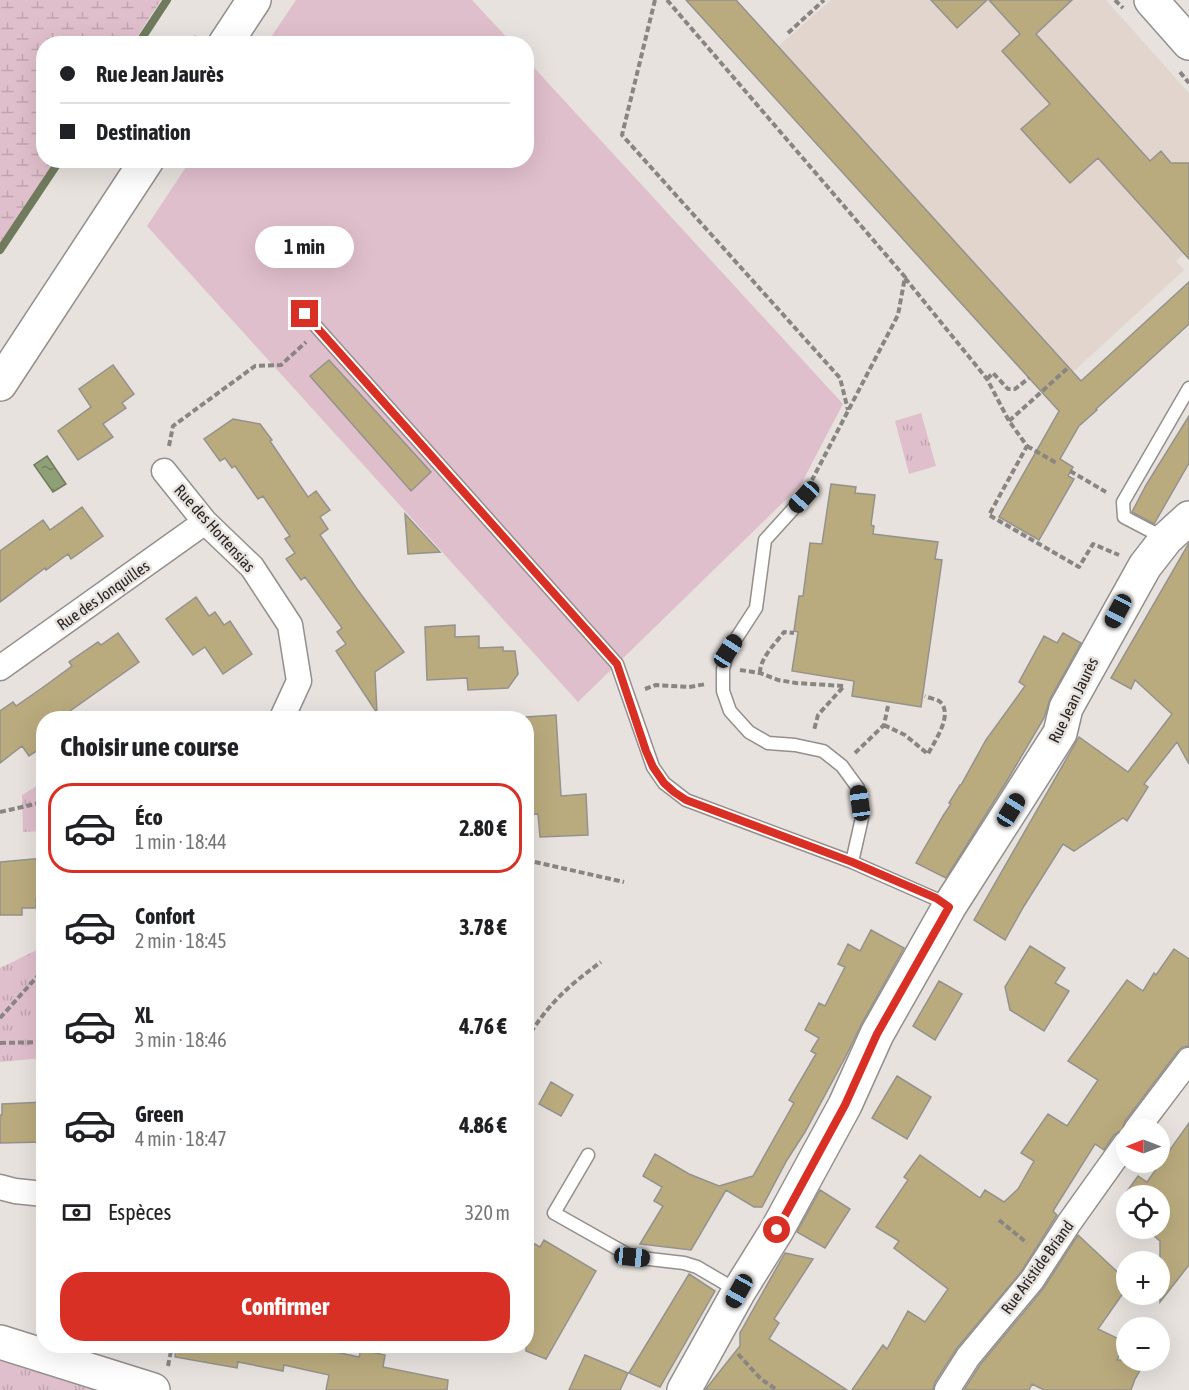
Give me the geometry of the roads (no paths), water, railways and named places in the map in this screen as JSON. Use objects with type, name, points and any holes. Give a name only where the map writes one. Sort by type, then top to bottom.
[{"type":"street","points":[[230,36],[254,0]]},
{"type":"street","points":[[1151,0],[1189,43]]},
{"type":"street","points":[[0,384],[142,168]]},
{"type":"street","name":"Rue des Hortensias","points":[[164,471],[205,522],[252,567],[290,625],[299,681],[285,711]]},
{"type":"street","name":"Rue Jean Jaurès","points":[[684,1390],[739,1291],[777,1230],[845,1105],[877,1034],[949,907],[1060,733],[1066,708],[1118,611],[1145,566],[1166,539],[1189,518]]},
{"type":"street","name":"Rue des Jonquilles","points":[[0,668],[205,522]]},
{"type":"street","points":[[1144,1119],[1189,1060]]},
{"type":"street","name":"Rue Aristide Briand","points":[[947,1390],[968,1357],[1032,1280],[1116,1157]]},
{"type":"street","points":[[0,1187],[36,1193]]},
{"type":"street","points":[[0,1342],[153,1390]]},
{"type":"lane","points":[[305,314],[617,664],[646,751],[664,783],[686,800],[852,862],[936,898],[949,907]]},
{"type":"lane","points":[[1166,539],[1124,517],[1123,502],[1189,388]]},
{"type":"lane","points":[[804,497],[765,540],[756,608],[728,651],[723,675],[723,691],[730,711],[749,732],[768,743],[795,745],[823,752],[842,766],[858,788],[862,818],[852,862]]},
{"type":"lane","points":[[588,1155],[554,1213],[632,1257],[684,1263],[739,1291]]},
{"type":"water","points":[[47,456],[66,484],[53,492],[34,465]]},
{"type":"waterway","points":[[143,36],[167,0]]},
{"type":"waterway","points":[[0,250],[55,168]]}]
